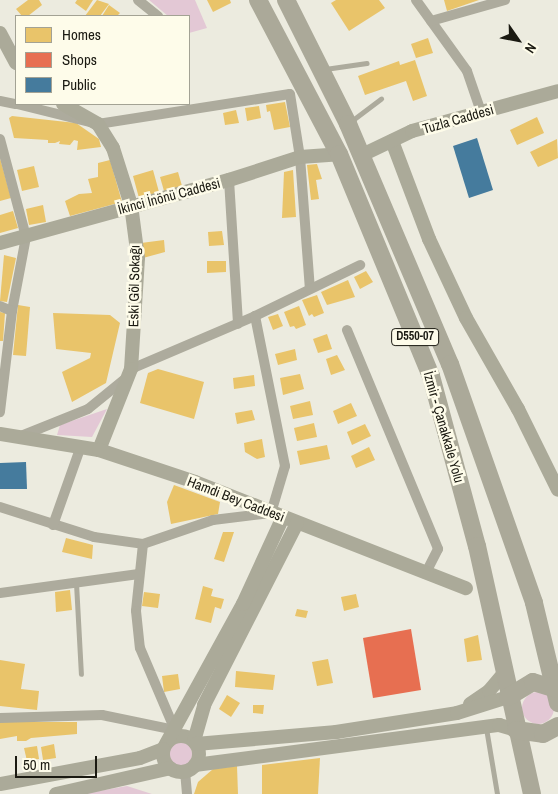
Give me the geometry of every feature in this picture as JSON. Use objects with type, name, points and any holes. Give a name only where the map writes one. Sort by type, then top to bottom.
[{"type":"highway","name":"İzmir - Çanakkale Yolu","points":[[258,0],[339,154],[431,376],[477,546],[508,696],[532,794]]},
{"type":"highway","name":"İzmir - Çanakkale Yolu","points":[[286,0],[322,70],[362,155],[450,364],[534,602],[557,694]]},
{"type":"highway","points":[[508,696],[533,682],[557,694]]},
{"type":"highway","points":[[516,730],[543,734],[558,726]]},
{"type":"street","points":[[138,0],[157,15]]},
{"type":"street","points":[[416,0],[467,71],[482,112]]},
{"type":"street","points":[[432,21],[504,0]]},
{"type":"street","points":[[0,33],[15,60]]},
{"type":"street","name":"Tuzla Caddesi","points":[[362,155],[412,131],[558,91]]},
{"type":"street","points":[[21,105],[98,124],[290,94],[300,157],[310,289]]},
{"type":"street","points":[[0,101],[15,104]]},
{"type":"street","points":[[65,105],[98,124]]},
{"type":"street","name":"Eski Göl Sokağı","points":[[98,124],[114,148],[131,205],[138,258],[130,372],[99,450]]},
{"type":"street","points":[[0,140],[26,237],[5,345],[0,412]]},
{"type":"street","points":[[392,141],[429,239],[466,318],[518,409],[558,490]]},
{"type":"street","name":"İkinci İnönü Caddesi","points":[[0,242],[26,237],[131,205],[229,180],[300,157],[339,154]]},
{"type":"street","points":[[229,180],[238,324]]},
{"type":"street","points":[[21,436],[88,409],[130,372],[238,324],[360,265]]},
{"type":"street","points":[[0,306],[12,311]]},
{"type":"street","points":[[170,768],[164,760],[165,746],[243,604],[277,515],[285,466],[255,316]]},
{"type":"street","points":[[347,330],[438,549],[425,574]]},
{"type":"street","name":"Hamdi Bey Caddesi","points":[[0,434],[99,450],[277,515],[425,574],[466,588]]},
{"type":"street","points":[[53,524],[81,446]]},
{"type":"street","points":[[0,507],[116,542],[143,544],[214,520],[277,515]]},
{"type":"street","points":[[187,794],[190,768],[199,755],[195,743],[204,705],[297,523]]},
{"type":"street","points":[[143,544],[136,611],[140,648],[175,730]]},
{"type":"street","points":[[0,593],[139,574]]},
{"type":"street","points":[[457,713],[489,691],[504,673]]},
{"type":"street","points":[[0,784],[140,758],[165,746],[177,736],[195,743],[336,732],[457,713],[508,696]]},
{"type":"street","points":[[0,718],[102,715],[175,730]]},
{"type":"street","points":[[202,716],[214,733],[225,740]]},
{"type":"street","points":[[56,794],[170,768],[190,768],[499,725],[516,730]]},
{"type":"lane","points":[[322,70],[367,63]]},
{"type":"lane","points":[[348,124],[381,99]]},
{"type":"lane","points":[[76,583],[81,674]]},
{"type":"lane","points":[[486,727],[497,794]]},
{"type":"shaded area","points":[[149,0],[195,0],[207,28],[190,33],[190,15],[167,15]]},
{"type":"shaded area","points":[[107,409],[92,437],[57,435],[60,425]]},
{"type":"shaded area","points":[[538,692],[549,697],[554,708],[549,719],[538,724],[527,719],[522,708],[527,697]]},
{"type":"shaded area","points":[[180,742],[189,745],[192,754],[189,763],[180,766],[171,763],[168,754],[171,745]]},
{"type":"shaded area","points":[[127,786],[152,794],[82,794]]},
{"type":"building: Homes","points":[[28,0],[39,0],[42,5],[29,15],[21,15],[16,9]]},
{"type":"building: Homes","points":[[77,0],[93,0],[86,11],[75,3]]},
{"type":"building: Homes","points":[[97,0],[109,4],[101,15],[86,15]]},
{"type":"building: Homes","points":[[207,0],[230,0],[231,3],[213,12]]},
{"type":"building: Homes","points":[[336,0],[379,0],[385,8],[349,31],[331,3]]},
{"type":"building: Homes","points":[[444,0],[479,0],[447,11]]},
{"type":"building: Homes","points":[[109,5],[120,13],[118,15],[103,15]]},
{"type":"building: Homes","points":[[428,38],[433,53],[416,58],[411,44]]},
{"type":"building: Homes","points":[[415,60],[427,96],[413,101],[406,81],[365,95],[358,76],[399,61],[400,65]]},
{"type":"building: Homes","points":[[285,102],[290,127],[274,130],[270,111],[267,112],[266,105]]},
{"type":"building: Homes","points":[[259,106],[261,118],[247,121],[245,108]]},
{"type":"building: Homes","points":[[236,110],[239,123],[225,125],[223,113]]},
{"type":"building: Homes","points":[[12,116],[76,123],[99,139],[101,147],[77,150],[78,141],[74,140],[70,145],[59,144],[60,141],[48,143],[48,140],[14,138],[9,118]]},
{"type":"building: Homes","points":[[537,117],[544,133],[517,145],[510,130]]},
{"type":"building: Homes","points":[[557,139],[558,158],[538,167],[530,152]]},
{"type":"building: Homes","points":[[0,158],[11,198],[0,201]]},
{"type":"building: Homes","points":[[110,160],[122,202],[70,216],[65,201],[79,194],[92,193],[88,179],[98,177],[98,163]]},
{"type":"building: Homes","points":[[317,164],[322,179],[316,180],[319,199],[311,200],[307,165]]},
{"type":"building: Homes","points":[[34,166],[39,187],[22,191],[17,170]]},
{"type":"building: Homes","points":[[153,170],[159,192],[139,198],[133,176]]},
{"type":"building: Homes","points":[[293,170],[296,217],[282,218],[284,172]]},
{"type":"building: Homes","points":[[178,172],[182,186],[164,191],[160,177]]},
{"type":"building: Homes","points":[[43,205],[46,222],[29,225],[26,209]]},
{"type":"building: Homes","points":[[13,211],[18,228],[0,233],[0,215]]},
{"type":"building: Homes","points":[[222,231],[224,245],[209,246],[208,232]]},
{"type":"building: Homes","points":[[164,240],[165,252],[143,258],[141,243]]},
{"type":"building: Homes","points":[[4,255],[16,258],[7,302],[0,301]]},
{"type":"building: Homes","points":[[207,261],[226,261],[226,272],[207,273]]},
{"type":"building: Homes","points":[[366,271],[373,282],[360,289],[354,277]]},
{"type":"building: Homes","points":[[348,280],[355,297],[327,305],[321,292]]},
{"type":"building: Homes","points":[[317,295],[324,313],[314,317],[312,314],[309,316],[302,300]]},
{"type":"building: Homes","points":[[18,305],[30,307],[26,356],[13,355]]},
{"type":"building: Homes","points":[[299,306],[306,325],[296,329],[294,326],[290,327],[284,312]]},
{"type":"building: Homes","points":[[0,312],[5,313],[3,341],[0,341]]},
{"type":"building: Homes","points":[[53,313],[110,315],[120,323],[106,383],[72,402],[62,372],[90,358],[91,353],[56,349]]},
{"type":"building: Homes","points":[[278,314],[283,326],[273,330],[268,317]]},
{"type":"building: Homes","points":[[327,334],[332,349],[318,353],[313,339]]},
{"type":"building: Homes","points":[[295,349],[297,360],[278,365],[275,354]]},
{"type":"building: Homes","points":[[337,355],[345,370],[331,375],[326,359]]},
{"type":"building: Homes","points":[[158,369],[204,382],[194,419],[140,403],[148,373]]},
{"type":"building: Homes","points":[[300,374],[304,389],[283,395],[280,378]]},
{"type":"building: Homes","points":[[254,375],[255,386],[234,389],[233,378]]},
{"type":"building: Homes","points":[[310,401],[313,415],[293,419],[290,406]]},
{"type":"building: Homes","points":[[351,403],[357,416],[338,424],[333,411]]},
{"type":"building: Homes","points":[[252,410],[255,420],[237,424],[235,413]]},
{"type":"building: Homes","points":[[314,423],[317,437],[297,441],[294,428]]},
{"type":"building: Homes","points":[[365,424],[371,436],[352,445],[347,432]]},
{"type":"building: Homes","points":[[262,439],[265,457],[257,459],[245,452],[244,443]]},
{"type":"building: Homes","points":[[327,445],[330,459],[300,465],[297,451]]},
{"type":"building: Homes","points":[[369,447],[375,460],[356,468],[351,456]]},
{"type":"building: Homes","points":[[174,485],[220,502],[218,514],[171,524],[167,502]]},
{"type":"building: Homes","points":[[223,532],[234,532],[224,562],[214,559]]},
{"type":"building: Homes","points":[[66,538],[93,545],[92,559],[62,552]]},
{"type":"building: Homes","points":[[203,586],[213,589],[211,596],[224,599],[221,609],[215,607],[211,623],[195,619]]},
{"type":"building: Homes","points":[[70,590],[72,610],[56,612],[55,592]]},
{"type":"building: Homes","points":[[144,592],[160,594],[158,608],[142,606]]},
{"type":"building: Homes","points":[[356,594],[359,607],[344,611],[341,597]]},
{"type":"building: Homes","points":[[297,609],[308,611],[306,618],[295,616]]},
{"type":"building: Homes","points":[[478,635],[482,660],[467,662],[464,639]]},
{"type":"building: Homes","points":[[328,659],[333,683],[317,686],[312,662]]},
{"type":"building: Homes","points":[[0,660],[25,664],[21,689],[39,691],[37,710],[0,706]]},
{"type":"building: Homes","points":[[236,671],[275,675],[273,690],[235,687]]},
{"type":"building: Homes","points":[[178,674],[180,689],[164,692],[162,676]]},
{"type":"building: Homes","points":[[227,695],[240,703],[231,717],[219,709]]},
{"type":"building: Homes","points":[[253,705],[264,705],[263,714],[253,713]]},
{"type":"building: Homes","points":[[0,722],[77,722],[77,734],[31,738],[26,741],[17,741],[17,736],[0,739]]},
{"type":"building: Homes","points":[[54,744],[56,758],[43,760],[41,747]]},
{"type":"building: Homes","points":[[37,746],[39,759],[27,761],[24,748]]},
{"type":"building: Homes","points":[[320,758],[318,794],[262,794],[262,765]]},
{"type":"building: Homes","points":[[237,766],[238,794],[194,794],[198,782],[213,769]]},
{"type":"building: Shops","points":[[411,629],[421,690],[373,698],[363,638]]},
{"type":"building: Public","points":[[477,138],[493,190],[469,198],[453,146]]},
{"type":"building: Public","points":[[26,462],[27,489],[0,489],[0,463]]}]
